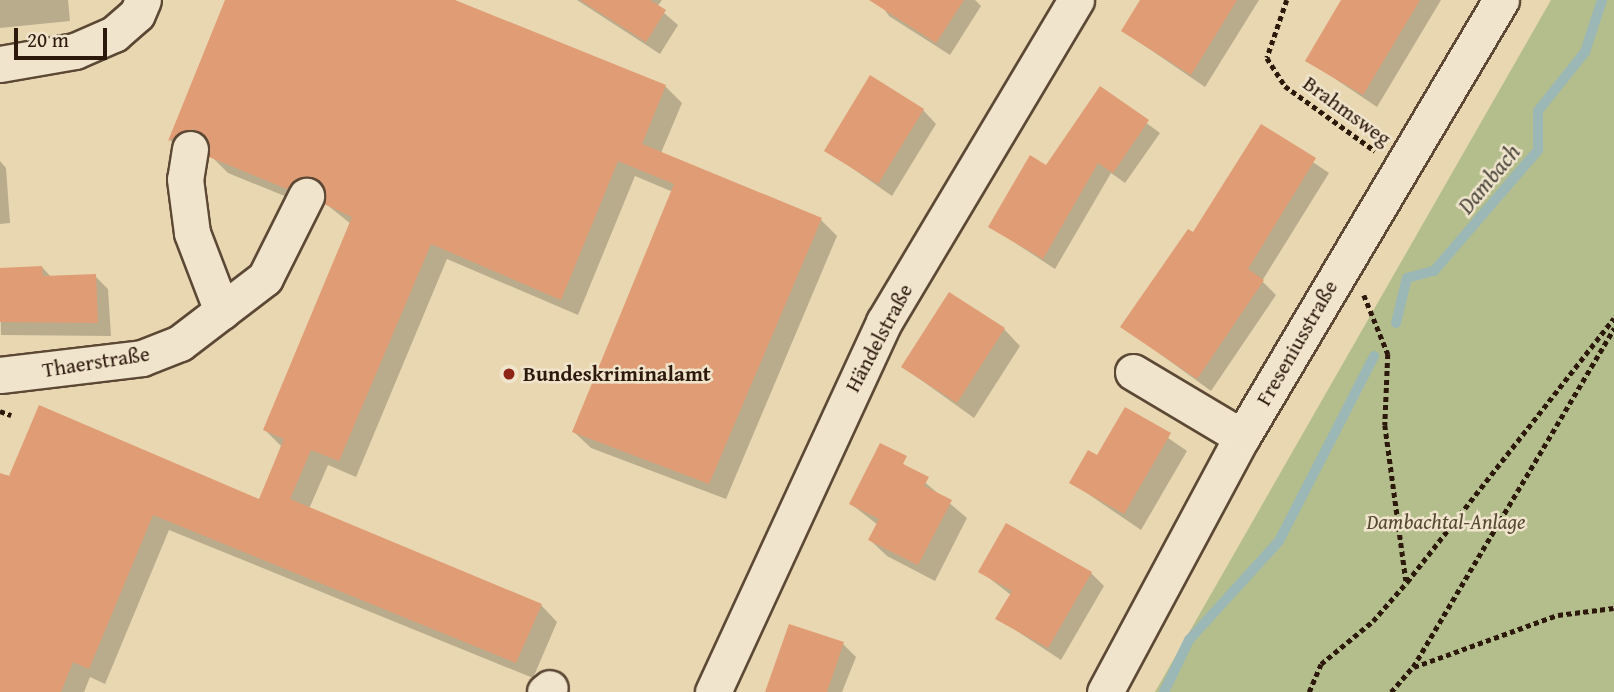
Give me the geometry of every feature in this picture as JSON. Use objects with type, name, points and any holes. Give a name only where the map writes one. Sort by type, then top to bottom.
[{"type":"street","points":[[0,64],[84,47],[122,27],[143,0]]},
{"type":"street","name":"Händelstraße","points":[[713,692],[884,322],[1076,0]]},
{"type":"street","name":"Freseniusstraße","points":[[1105,692],[1242,437],[1399,168],[1502,0]]},
{"type":"street","points":[[190,149],[185,179],[191,233],[222,311]]},
{"type":"street","name":"Thaerstraße","points":[[0,375],[70,370],[161,352],[222,311],[274,268],[306,196]]},
{"type":"street","points":[[1133,372],[1242,437]]},
{"type":"path","name":"Brahmsweg","points":[[1287,0],[1267,58],[1285,86],[1399,168]]},
{"type":"path","points":[[1349,253],[1388,354],[1385,425],[1406,582]]},
{"type":"path","points":[[1309,692],[1321,664],[1373,621],[1614,318]]},
{"type":"path","points":[[1391,692],[1413,667],[1614,328]]},
{"type":"path","points":[[0,411],[11,415]]},
{"type":"path","points":[[1413,667],[1558,615],[1614,608]]},
{"type":"green space","name":"Dambachtal-Anlage","points":[[1551,0],[1614,0],[1614,692],[1155,692]]},
{"type":"building","points":[[225,0],[455,0],[666,85],[642,144],[822,218],[709,484],[572,432],[674,184],[618,161],[561,300],[431,244],[339,461],[311,450],[290,499],[542,604],[516,663],[153,515],[89,669],[73,662],[61,692],[0,692],[0,473],[9,476],[39,405],[259,499],[284,439],[263,430],[352,217],[324,204],[323,186],[314,178],[296,179],[287,189],[209,157],[209,141],[194,129],[168,141]]},
{"type":"building","points":[[580,0],[650,0],[666,10],[646,42]]},
{"type":"building","points":[[869,0],[964,0],[936,43]]},
{"type":"building","points":[[1140,0],[1237,0],[1191,75],[1121,31]]},
{"type":"building","points":[[1341,0],[1420,0],[1363,95],[1305,61]]},
{"type":"building","points":[[870,75],[924,109],[878,184],[824,151]]},
{"type":"building","points":[[1100,86],[1149,120],[1113,173],[1098,163],[1043,259],[988,227],[1030,155],[1046,165]]},
{"type":"building","points":[[1261,124],[1316,158],[1248,269],[1264,280],[1197,379],[1120,327],[1188,229],[1193,232]]},
{"type":"building","points":[[42,266],[43,276],[96,274],[98,323],[0,322],[0,268]]},
{"type":"building","points":[[949,292],[1005,328],[957,403],[901,367]]},
{"type":"building","points":[[1125,407],[1171,433],[1124,514],[1069,483],[1088,450],[1097,455]]},
{"type":"building","points":[[880,443],[907,456],[903,464],[929,477],[924,486],[952,500],[918,565],[868,540],[879,519],[849,504]]},
{"type":"building","points":[[1006,523],[1092,572],[1048,648],[995,619],[1012,591],[978,572]]},
{"type":"building","points":[[789,624],[844,642],[827,692],[765,692]]},
{"type":"waterway","name":"Dambach","points":[[1396,323],[1407,278],[1434,271],[1538,150],[1538,111],[1585,52],[1602,0]]},
{"type":"waterway","name":"Dambach","points":[[1164,692],[1189,640],[1279,541],[1374,356]]},
{"type":"place","name":"Bundeskriminalamt","points":[[509,374]]}]
